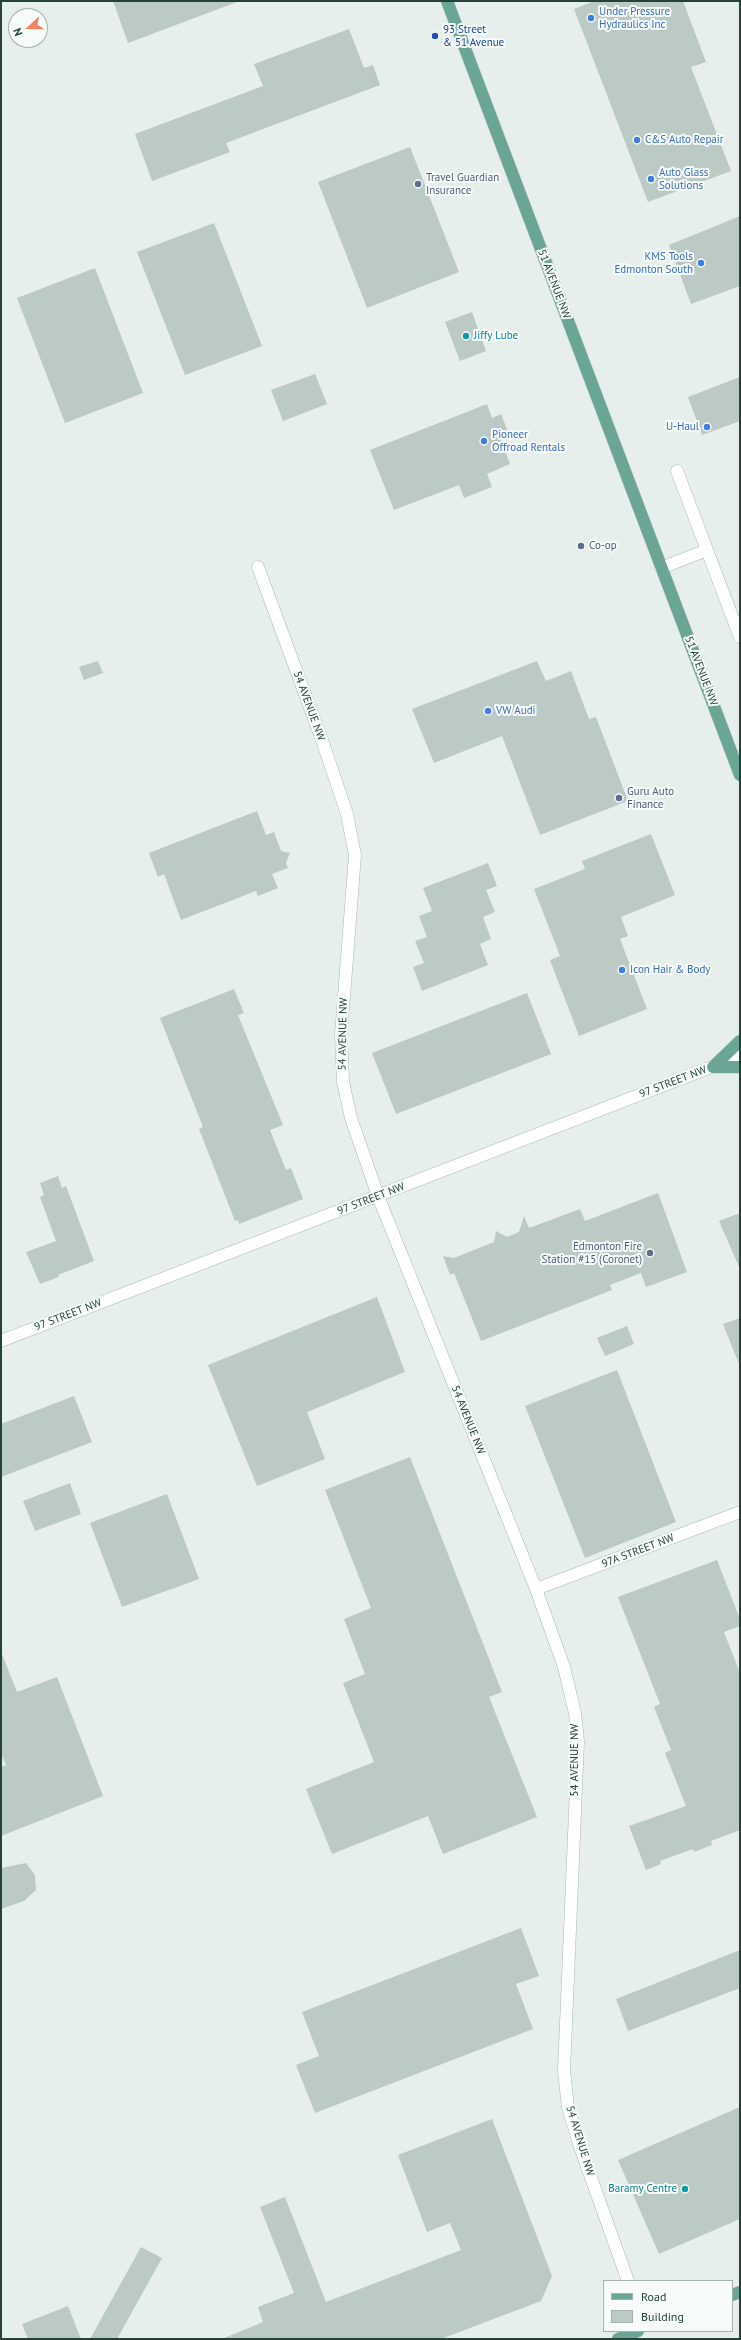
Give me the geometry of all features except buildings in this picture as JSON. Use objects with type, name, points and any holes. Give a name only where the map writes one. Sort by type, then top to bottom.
[{"type":"main road","name":"51 AVENUE NW","points":[[447,1],[740,775]]},
{"type":"main road","points":[[713,1067],[740,1041]]},
{"type":"main road","points":[[713,1067],[740,1067]]},
{"type":"main road","points":[[618,2339],[636,2332]]},
{"type":"street","points":[[677,471],[740,637]]},
{"type":"street","points":[[661,568],[707,550]]},
{"type":"street","name":"54 AVENUE NW","points":[[258,567],[323,743],[346,814],[355,855],[341,1035],[343,1082],[351,1118],[378,1196],[536,1589],[564,1668],[575,1713],[578,1741],[564,2071],[568,2107],[579,2144],[628,2280]]},
{"type":"street","name":"97 STREET NW","points":[[1,1341],[740,1056]]},
{"type":"street","name":"97A STREET NW","points":[[536,1589],[740,1512]]},
{"type":"place","name":"Under Pressure Hydraulics Inc","points":[[591,18]]},
{"type":"place","name":"93 Street & 51 Avenue","points":[[435,36]]},
{"type":"place","name":"C&S Auto Repair","points":[[637,140]]},
{"type":"place","name":"Auto Glass Solutions","points":[[651,179]]},
{"type":"place","name":"Travel Guardian Insurance","points":[[418,184]]},
{"type":"place","name":"KMS Tools Edmonton South","points":[[701,263]]},
{"type":"place","name":"Jiffy Lube","points":[[466,336]]},
{"type":"place","name":"U-Haul","points":[[707,427]]},
{"type":"place","name":"Pioneer Offroad Rentals","points":[[484,441]]},
{"type":"place","name":"Co-op","points":[[581,546]]},
{"type":"place","name":"VW Audi","points":[[488,711]]},
{"type":"place","name":"Guru Auto Finance","points":[[619,798]]},
{"type":"place","name":"Icon Hair & Body","points":[[622,970]]},
{"type":"place","name":"Edmonton Fire Station #15 (Coronet)","points":[[650,1253]]},
{"type":"place","name":"Baramy Centre","points":[[685,2189]]}]
